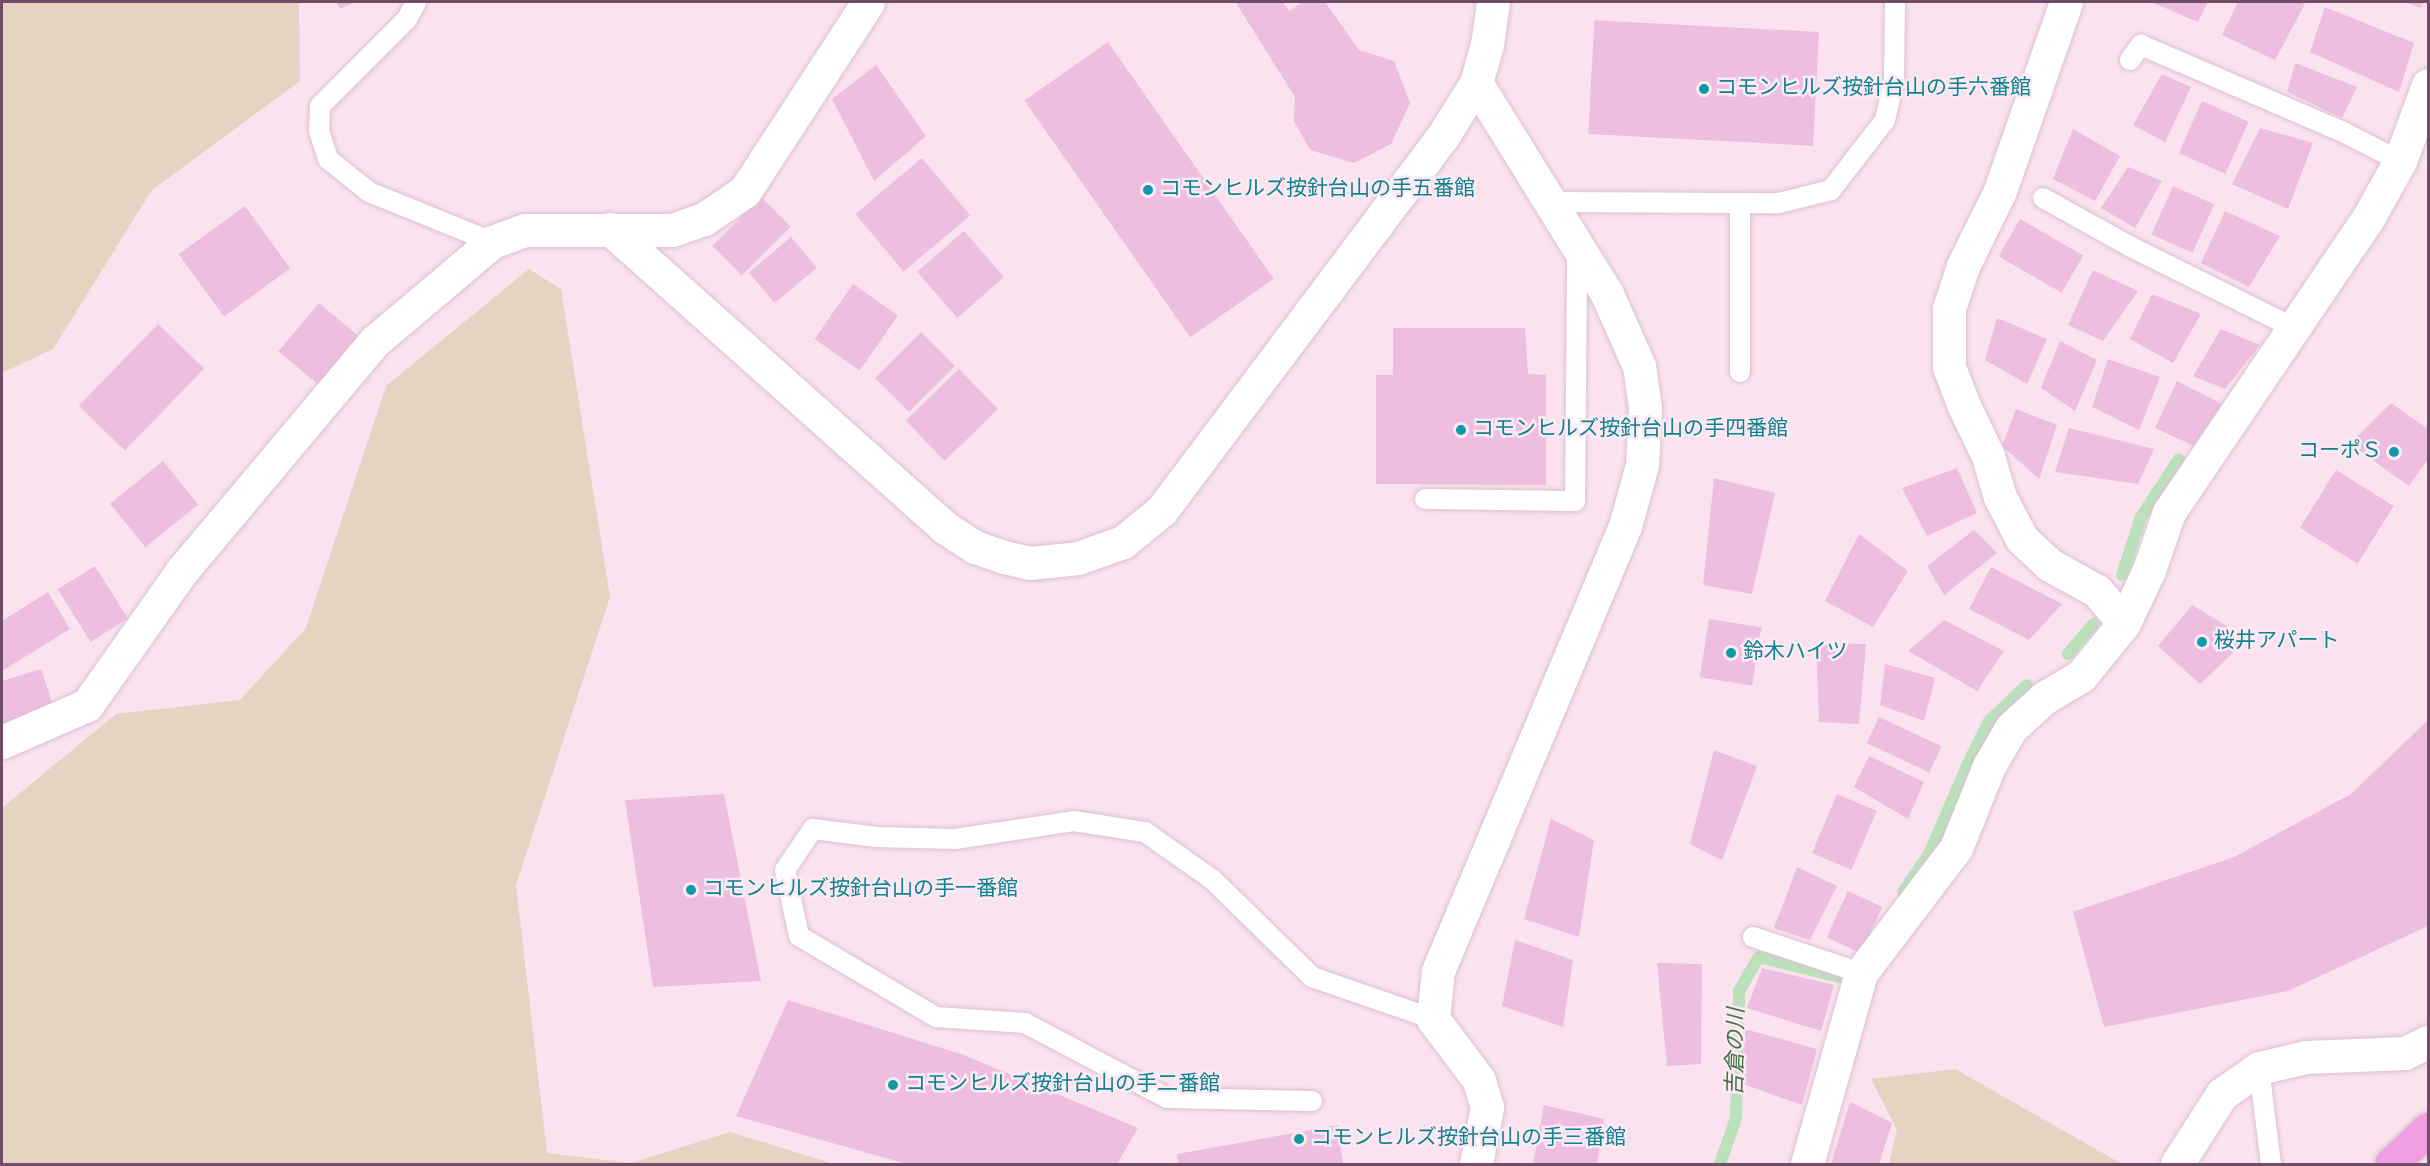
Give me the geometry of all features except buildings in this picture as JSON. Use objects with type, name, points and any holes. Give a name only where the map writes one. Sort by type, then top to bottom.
[{"type":"highway","points":[[2391,1164],[2428,1129]]},
{"type":"street","points":[[2,742],[87,705],[181,572],[375,341],[492,242],[525,230],[672,230],[704,219],[745,191],[868,2]]},
{"type":"street","points":[[610,229],[944,527],[975,547],[1030,563],[1055,562],[1103,551],[1123,542],[1162,510],[1443,136],[1476,83],[1487,45],[1493,2]]},
{"type":"street","points":[[2066,2],[1999,193],[1963,266],[1949,308],[1948,367],[1988,456],[2000,497],[2022,539],[2050,565],[2097,591],[2124,623]]},
{"type":"street","points":[[1476,83],[1607,294],[1639,366],[1645,407],[1642,465],[1625,526],[1438,971],[1433,1019],[1479,1080],[1487,1107],[1476,1164]]},
{"type":"street","points":[[1806,1164],[1861,973],[1956,848],[1989,766],[2011,728],[2044,698],[2081,676],[2124,623],[2149,570],[2169,512],[2367,220],[2400,161],[2428,85]]},
{"type":"street","points":[[2177,1164],[2222,1094],[2259,1068],[2306,1057],[2405,1053],[2428,1042]]},
{"type":"lane","points":[[416,2],[406,19],[333,96],[320,106],[319,131],[328,159],[369,192],[492,242]]},
{"type":"lane","points":[[1551,202],[1779,203],[1831,190],[1885,120],[1894,82],[1894,2]]},
{"type":"lane","points":[[2130,60],[2141,45],[2341,131],[2400,161]]},
{"type":"lane","points":[[2043,198],[2131,247],[2294,328]]},
{"type":"lane","points":[[1740,203],[1740,372]]},
{"type":"lane","points":[[1425,499],[1575,501],[1577,245]]},
{"type":"lane","points":[[1312,1101],[1167,1098],[1025,1023],[936,1017],[799,936],[785,870],[813,830],[876,837],[955,839],[1074,821],[1145,832],[1213,880],[1312,977],[1433,1019]]},
{"type":"lane","points":[[1753,938],[1861,973]]},
{"type":"lane","points":[[2259,1068],[2271,1164]]},
{"type":"shaded area","points":[[2,2],[299,2],[300,81],[152,190],[53,349],[2,373]]},
{"type":"shaded area","points":[[529,269],[561,289],[610,597],[516,885],[547,1153],[631,1163],[730,1132],[834,1164],[2,1164],[2,808],[116,714],[240,700],[306,628],[386,386]]},
{"type":"shaded area","points":[[1955,1069],[2122,1164],[1889,1164],[1897,1130],[1871,1079]]},
{"type":"waterway","name":"吉倉の川","points":[[2122,575],[2141,517],[2179,459]]},
{"type":"waterway","points":[[2068,654],[2093,624]]},
{"type":"waterway","name":"吉倉の川","points":[[1903,892],[1929,854],[1989,721],[2027,685]]},
{"type":"waterway","name":"吉倉の川","points":[[1720,1164],[1736,1118],[1739,991],[1759,957],[1844,978],[1846,975]]},
{"type":"place","name":"コモンヒルズ按針台山の手六番館","points":[[1704,89]]},
{"type":"place","name":"コモンヒルズ按針台山の手五番館","points":[[1148,190]]},
{"type":"place","name":"コモンヒルズ按針台山の手四番館","points":[[1461,430]]},
{"type":"place","name":"コーポＳ","points":[[2394,452]]},
{"type":"place","name":"桜井アパート","points":[[2202,642]]},
{"type":"place","name":"鈴木ハイツ","points":[[1731,653]]},
{"type":"place","name":"コモンヒルズ按針台山の手一番館","points":[[691,890]]},
{"type":"place","name":"コモンヒルズ按針台山の手二番館","points":[[893,1085]]},
{"type":"place","name":"コモンヒルズ按針台山の手三番館","points":[[1299,1139]]}]
